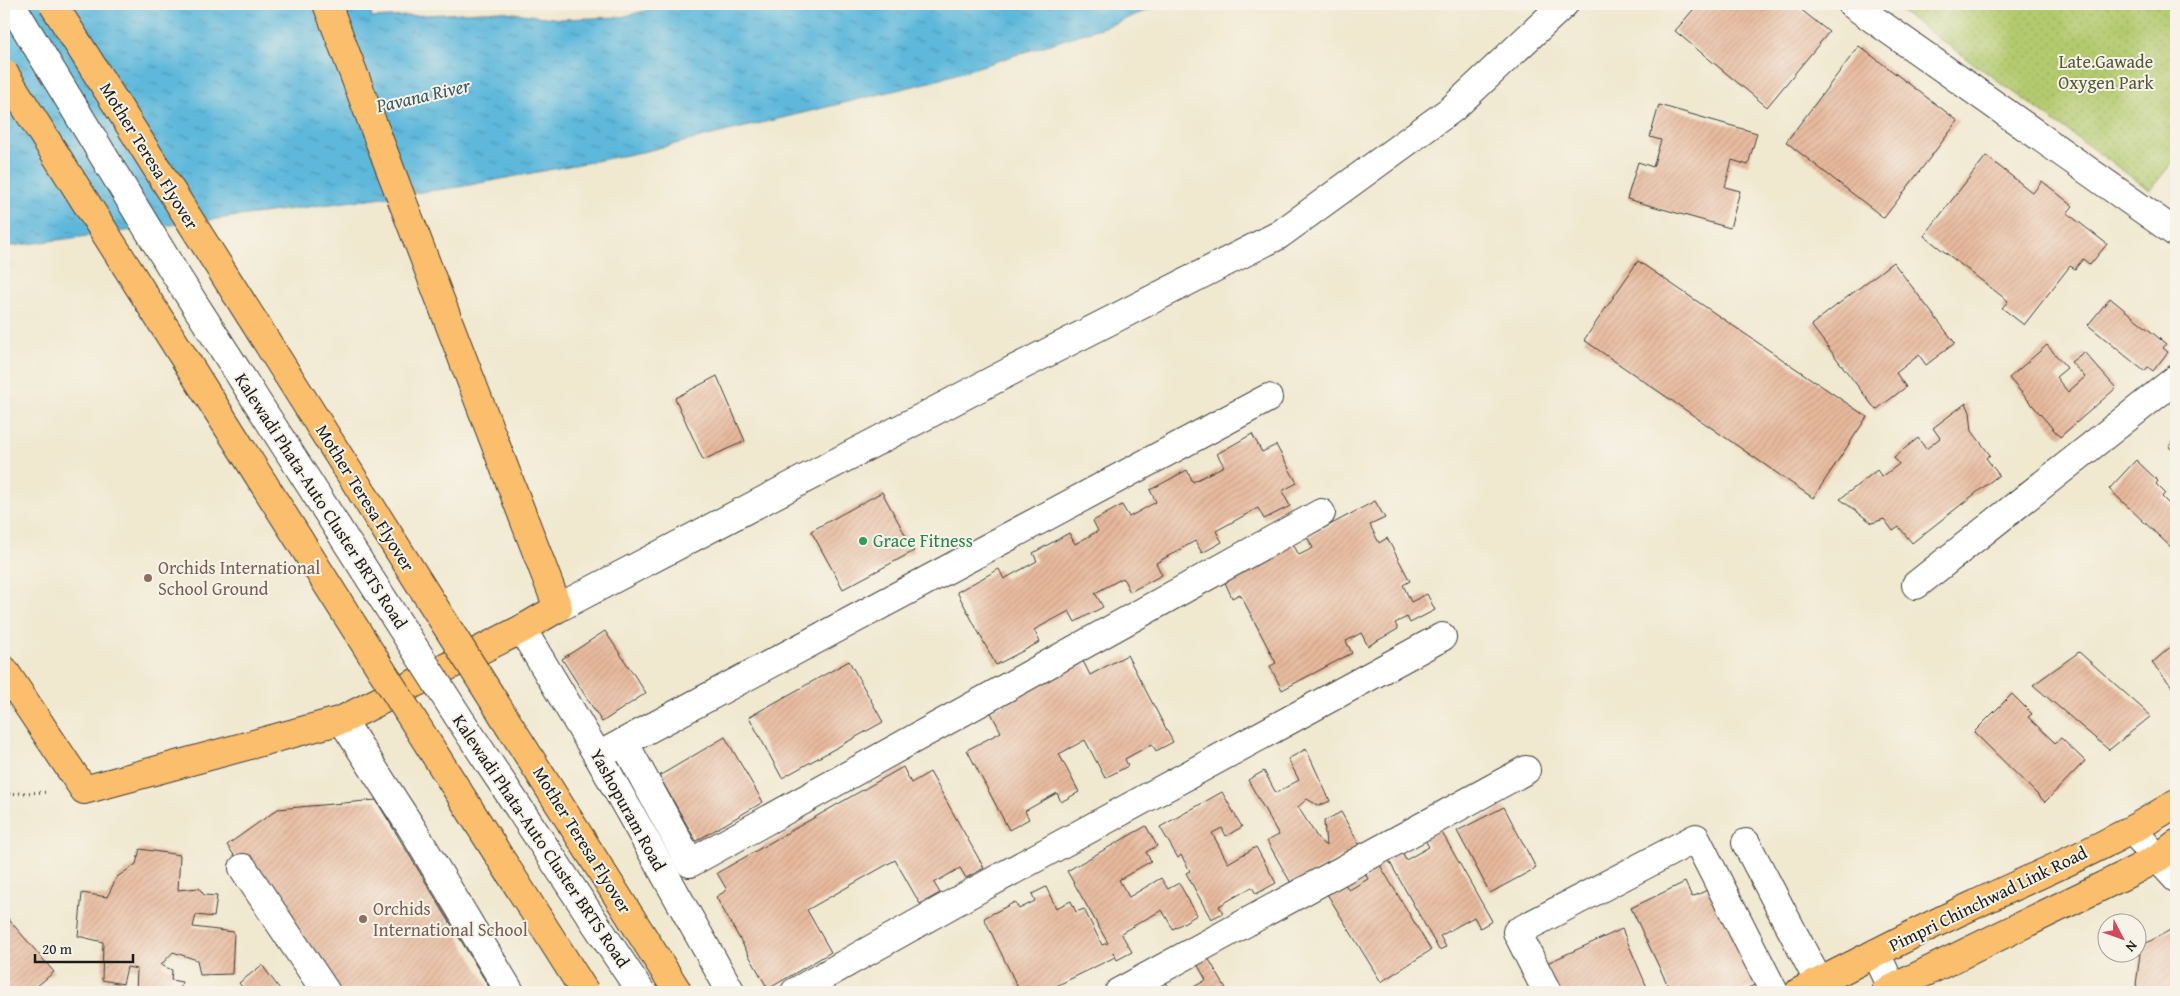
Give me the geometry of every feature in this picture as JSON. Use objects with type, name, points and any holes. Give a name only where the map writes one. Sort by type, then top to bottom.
[{"type":"main road","name":"Mother Teresa Flyover","points":[[52,4],[678,992]]},
{"type":"main road","points":[[4,670],[84,790],[342,720],[522,629],[558,608],[327,4]]},
{"type":"main road","points":[[4,72],[586,992]]},
{"type":"main road","name":"Pimpri Chinchwad Link Road","points":[[1809,987],[2132,830],[2176,803]]},
{"type":"main road","points":[[1891,991],[2167,851]]},
{"type":"street","name":"Kalewadi Phata-Auto Cluster BRTS Road","points":[[11,4],[174,272],[441,690],[641,992]]},
{"type":"street","points":[[558,608],[1009,372],[1279,235],[1452,109],[1564,4]]},
{"type":"street","points":[[1852,4],[2176,233]]},
{"type":"street","points":[[1916,584],[2176,379]]},
{"type":"street","points":[[598,756],[1268,398]]},
{"type":"street","points":[[624,742],[690,863],[1321,513]]},
{"type":"street","name":"Yashopuram Road","points":[[522,629],[598,756],[731,992]]},
{"type":"street","points":[[796,992],[975,891],[1442,637]]},
{"type":"street","points":[[342,720],[412,827],[510,992]]},
{"type":"street","points":[[1119,992],[1526,770]]},
{"type":"street","points":[[2132,830],[2167,851],[2176,878]]},
{"type":"street","points":[[1547,992],[1516,932],[1696,838],[1774,992]]},
{"type":"street","points":[[1746,843],[1809,987]]},
{"type":"street","points":[[243,868],[326,992]]},
{"type":"street","points":[[1876,953],[1891,991]]},
{"type":"path","points":[[4,794],[84,790]]},
{"type":"green space","name":"Late.Gawade Oxygen Park","points":[[1891,4],[2176,4],[2176,158],[2150,190]]},
{"type":"water","name":"Pavana River","points":[[4,4],[369,4],[372,18],[499,11],[560,19],[622,17],[670,4],[1162,4],[1113,24],[934,81],[642,152],[459,187],[4,247]]},
{"type":"building","points":[[1698,4],[1794,4],[1829,32],[1767,107],[1675,31]]},
{"type":"building","points":[[1859,46],[1958,121],[1884,218],[1786,142]]},
{"type":"building","points":[[1659,105],[1757,133],[1748,165],[1732,160],[1725,187],[1740,191],[1730,228],[1627,199],[1638,162],[1653,167],[1661,140],[1650,137]]},
{"type":"building","points":[[1986,156],[2033,193],[2042,181],[2073,206],[2067,213],[2107,244],[2090,265],[2083,259],[2075,269],[2070,266],[2024,325],[2002,308],[2008,301],[1924,236]]},
{"type":"building","points":[[1638,261],[1867,417],[1813,498],[1584,340]]},
{"type":"building","points":[[1893,262],[1955,343],[1926,365],[1919,355],[1896,373],[1906,387],[1876,410],[1811,325]]},
{"type":"building","points":[[2110,298],[2166,344],[2163,348],[2168,352],[2153,371],[2148,367],[2144,371],[2088,325]]},
{"type":"building","points":[[2047,345],[2067,368],[2056,377],[2068,392],[2085,377],[2071,362],[2084,352],[2116,388],[2060,437],[2009,378]]},
{"type":"building","points":[[717,376],[745,441],[703,460],[675,398]]},
{"type":"building","points":[[1966,403],[1970,412],[1972,431],[1990,455],[1986,458],[1999,475],[1912,543],[1899,527],[1893,531],[1884,519],[1872,523],[1840,499],[1877,470],[1882,477],[1899,464],[1894,457],[1918,438],[1926,449],[1940,438],[1933,428]]},
{"type":"building","points":[[1252,434],[1262,452],[1276,445],[1297,483],[1282,491],[1290,506],[1264,519],[1258,508],[1216,531],[1222,542],[1202,553],[1195,541],[1156,563],[1162,575],[1130,592],[1123,578],[1095,593],[1103,607],[1075,622],[1069,611],[1034,630],[1040,642],[996,665],[957,592],[999,569],[1004,579],[1037,561],[1033,553],[1069,533],[1075,544],[1098,531],[1093,521],[1122,505],[1129,517],[1156,502],[1150,490],[1187,470],[1193,482],[1224,466],[1217,454]]},
{"type":"building","points":[[2176,438],[2176,453],[2169,447]]},
{"type":"building","points":[[2136,460],[2158,481],[2156,484],[2165,493],[2162,497],[2176,511],[2176,552],[2109,489]]},
{"type":"building","name":"Grace Fitness","points":[[882,492],[914,551],[843,589],[811,531]]},
{"type":"building","points":[[1375,501],[1385,518],[1370,525],[1379,543],[1387,538],[1410,581],[1403,585],[1411,602],[1427,594],[1435,610],[1410,623],[1407,617],[1395,623],[1398,629],[1368,646],[1361,633],[1346,641],[1352,653],[1282,690],[1270,666],[1276,663],[1240,594],[1232,598],[1224,580],[1293,544],[1299,555],[1313,548],[1307,537]]},
{"type":"building","points":[[605,631],[646,693],[602,722],[562,659]]},
{"type":"building","points":[[2176,642],[2176,691],[2152,663]]},
{"type":"building","points":[[2079,652],[2151,716],[2109,750],[2033,685]]},
{"type":"building","points":[[1127,655],[1173,742],[1156,751],[1152,744],[1125,759],[1128,766],[1105,778],[1085,740],[1059,754],[1079,792],[1061,802],[1057,793],[1025,811],[1029,819],[1009,830],[967,750],[1001,732],[990,711],[1083,661],[1090,675]]},
{"type":"building","points":[[849,661],[883,722],[782,778],[749,717]]},
{"type":"building","points":[[2012,694],[2032,714],[2028,717],[2055,743],[2061,738],[2085,761],[2045,802],[1974,732]]},
{"type":"building","points":[[725,737],[763,802],[696,841],[659,776]]},
{"type":"building","points":[[1306,749],[1330,801],[1319,806],[1307,799],[1298,807],[1319,840],[1326,846],[1324,821],[1341,812],[1360,846],[1292,885],[1267,841],[1279,835],[1248,780],[1264,771],[1276,793],[1299,780],[1288,759]]},
{"type":"building","points":[[903,767],[911,783],[930,772],[984,868],[966,878],[960,868],[934,883],[940,893],[920,904],[895,860],[807,910],[831,952],[768,989],[716,897],[727,890],[717,873]]},
{"type":"building","points":[[1222,792],[1242,827],[1226,836],[1222,828],[1212,833],[1228,863],[1256,847],[1276,883],[1256,894],[1252,887],[1219,906],[1223,913],[1211,919],[1186,873],[1190,871],[1181,855],[1178,858],[1160,827]]},
{"type":"building","name":"Orchids International School","points":[[376,800],[492,992],[328,992],[227,845],[278,809]]},
{"type":"building","points":[[1504,807],[1536,868],[1490,893],[1457,831]]},
{"type":"building","points":[[1146,826],[1157,846],[1146,852],[1151,861],[1119,880],[1129,897],[1161,878],[1168,889],[1179,883],[1197,915],[1173,929],[1162,910],[1121,933],[1132,952],[1117,960],[1113,952],[1115,957],[1044,992],[1020,992],[984,918],[1015,902],[1019,909],[1035,901],[1032,894],[1046,887],[1056,908],[1071,901],[1076,912],[1084,909],[1102,945],[1108,943],[1067,871]]},
{"type":"building","points":[[1440,829],[1492,921],[1480,928],[1474,917],[1440,936],[1446,947],[1439,950],[1388,859],[1401,851],[1406,860],[1429,847],[1424,838]]},
{"type":"building","points":[[140,849],[180,855],[178,890],[199,888],[204,895],[217,896],[214,917],[196,915],[193,927],[234,932],[232,974],[200,975],[197,960],[173,952],[161,965],[172,970],[171,980],[182,982],[180,992],[136,992],[137,969],[127,967],[123,984],[102,980],[103,942],[78,936],[82,893],[107,897],[117,877],[136,864]]},
{"type":"building","points":[[1378,862],[1431,950],[1381,982],[1327,894],[1344,883],[1349,890],[1368,879],[1364,871]]},
{"type":"building","points":[[1685,882],[1692,897],[1712,888],[1757,984],[1739,992],[1671,992],[1631,908]]},
{"type":"building","points":[[4,914],[54,972],[30,992],[4,992]]},
{"type":"building","points":[[2174,928],[2176,930],[2176,992],[2142,992],[2136,985],[2139,964],[2148,964],[2148,942]]},
{"type":"building","points":[[1622,929],[1649,992],[1557,992],[1545,964]]},
{"type":"building","points":[[1207,956],[1228,992],[1185,992],[1206,980],[1196,962]]},
{"type":"building","points":[[262,965],[282,992],[246,992],[239,983]]},
{"type":"building","points":[[1165,980],[1171,992],[1158,992],[1154,986]]},
{"type":"place","name":"Grace Fitness","points":[[863,541]]},
{"type":"place","name":"Orchids International School Ground","points":[[148,578]]},
{"type":"place","name":"Orchids International School","points":[[363,919]]}]
